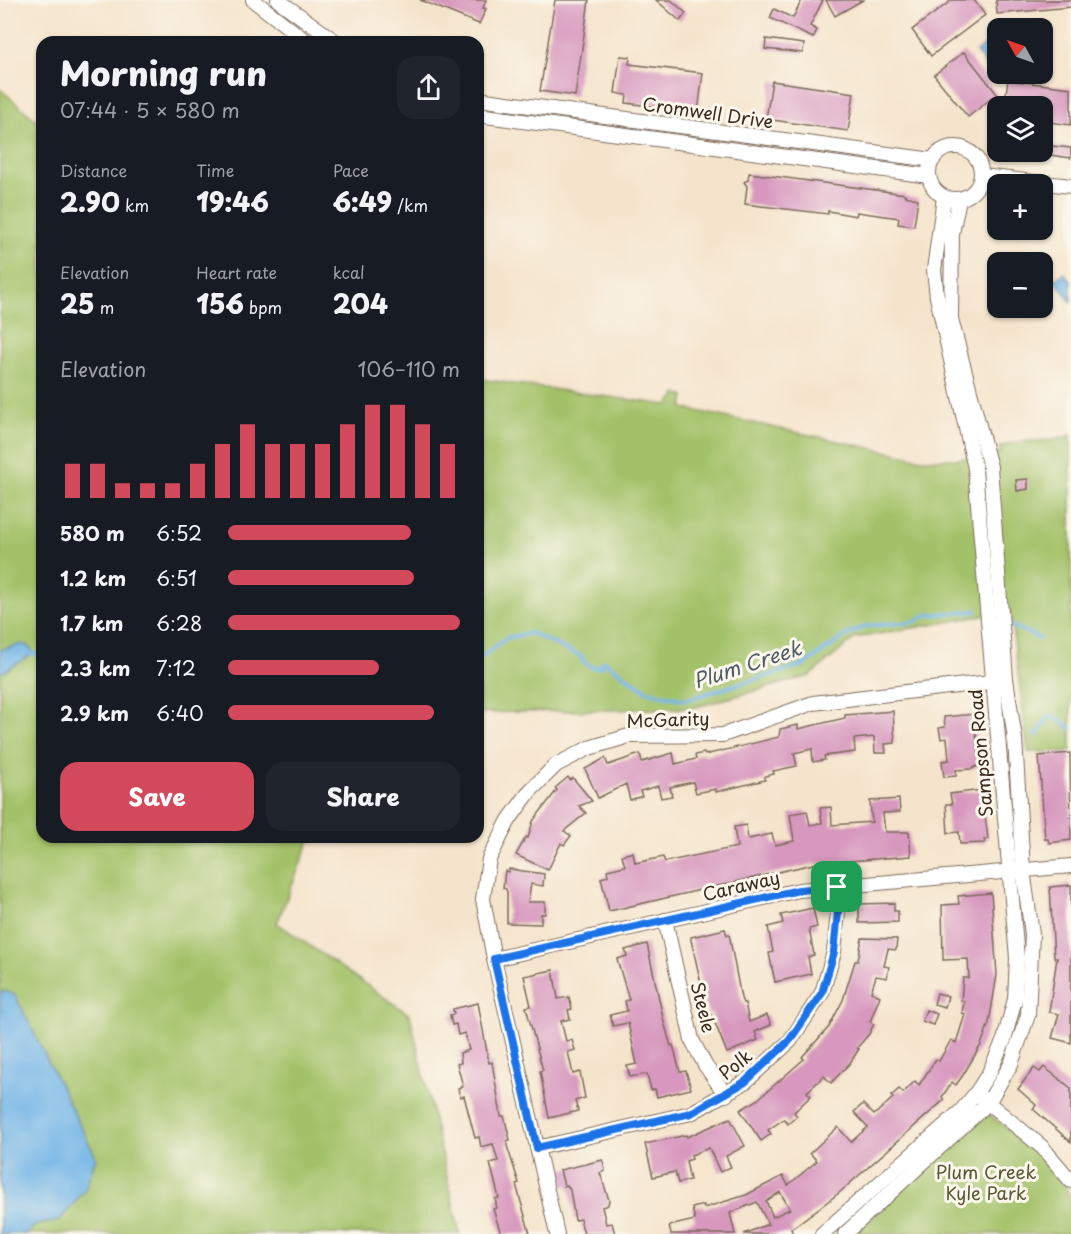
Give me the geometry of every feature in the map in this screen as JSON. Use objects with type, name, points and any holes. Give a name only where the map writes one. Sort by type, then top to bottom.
[{"type":"street","points":[[253,0],[299,36]]},
{"type":"street","points":[[278,0],[328,36]]},
{"type":"street","name":"Cromwell Drive","points":[[484,100],[933,160]]},
{"type":"street","name":"Cromwell Drive","points":[[484,116],[929,176]]},
{"type":"street","points":[[951,147],[967,149],[978,160],[982,176],[974,192],[959,200],[944,197],[934,188],[929,176],[933,160],[938,154],[951,147]]},
{"type":"street","points":[[982,176],[1071,186]]},
{"type":"street","name":"Sampson Road","points":[[822,1234],[962,1111],[989,1073],[1004,1040],[1015,999],[1017,958],[975,469],[937,297],[934,270],[944,197]]},
{"type":"street","name":"Sampson Road","points":[[849,1233],[988,1103],[1011,1064],[1028,1015],[1032,934],[1023,870],[1015,738],[1006,679],[990,467],[951,319],[952,233],[959,200]]},
{"type":"street","name":"McGarity","points":[[557,1234],[494,959],[483,900],[489,859],[519,806],[556,765],[589,748],[629,736],[723,735],[813,703],[1006,679]]},
{"type":"street","name":"Caraway","points":[[494,959],[799,890],[1071,866]]},
{"type":"street","name":"Polk","points":[[537,1148],[691,1113],[726,1095],[745,1082],[789,1041],[822,993],[834,952],[838,912],[837,887]]},
{"type":"street","name":"Steele","points":[[665,920],[692,1040],[705,1065],[726,1095]]},
{"type":"street","points":[[976,1093],[1042,1147],[1071,1181]]},
{"type":"street","points":[[838,1219],[849,1233]]},
{"type":"green space","points":[[0,89],[36,120],[36,843],[309,843],[277,923],[410,1015],[460,1234],[0,1234]]},
{"type":"green space","points":[[484,380],[668,405],[677,394],[685,396],[683,408],[922,459],[957,459],[1000,453],[1000,447],[1008,444],[1053,440],[1071,435],[1071,751],[1028,752],[1010,611],[855,638],[810,676],[692,708],[484,713]]},
{"type":"green space","name":"Plum Creek Kyle Park","points":[[983,1113],[987,1113],[1022,1140],[1045,1160],[1064,1183],[1070,1196],[1071,1234],[861,1234],[860,1229]]},
{"type":"water","points":[[987,44],[987,66],[976,52]]},
{"type":"water","points":[[1064,273],[1071,281],[1071,302],[1055,280]]},
{"type":"water","points":[[22,644],[28,646],[34,653],[0,674],[0,650]]},
{"type":"water","points":[[4,991],[15,995],[96,1157],[85,1190],[59,1221],[36,1225],[26,1234],[0,1234],[0,993]]},
{"type":"building","points":[[420,0],[486,0],[483,8],[486,9],[479,24]]},
{"type":"building","points":[[555,0],[589,0],[575,96],[540,91]]},
{"type":"building","points":[[656,0],[671,0],[686,13],[680,21]]},
{"type":"building","points":[[802,0],[823,0],[810,26],[817,30],[813,38],[770,18],[774,9],[793,18]]},
{"type":"building","points":[[826,0],[863,0],[835,16]]},
{"type":"building","points":[[952,0],[974,0],[985,15],[931,56],[912,30]]},
{"type":"building","points":[[996,0],[1071,0],[1071,7],[997,14]]},
{"type":"building","points":[[766,39],[804,44],[803,53],[765,49]]},
{"type":"building","points":[[964,52],[997,94],[987,96],[987,102],[968,117],[934,75]]},
{"type":"building","points":[[620,56],[630,57],[629,64],[703,73],[698,112],[626,103],[627,95],[615,93]]},
{"type":"building","points":[[772,81],[854,93],[848,131],[766,119]]},
{"type":"building","points":[[1007,84],[1040,84],[1071,88],[1071,125],[1053,123],[1053,96],[1006,96]]},
{"type":"building","points":[[1053,146],[1071,148],[1071,158],[1053,156]]},
{"type":"building","points":[[749,173],[905,194],[905,196],[918,199],[914,226],[898,224],[899,218],[857,212],[856,216],[828,211],[828,214],[745,204],[747,186],[744,182],[748,180]]},
{"type":"building","points":[[1028,479],[1028,489],[1017,491],[1016,480]]},
{"type":"building","points":[[893,711],[895,743],[885,744],[886,753],[875,753],[874,737],[854,739],[855,752],[824,756],[825,760],[813,762],[812,749],[794,753],[797,766],[773,771],[774,774],[765,776],[765,780],[716,792],[716,789],[696,793],[693,782],[670,787],[672,796],[661,798],[658,786],[640,791],[642,796],[630,800],[626,784],[598,798],[585,769],[605,758],[608,765],[640,754],[642,762],[673,753],[675,764],[696,759],[695,755],[704,753],[705,755],[779,737],[780,729],[798,725],[798,729],[845,718],[845,715]]},
{"type":"building","points":[[976,714],[977,729],[975,729],[981,764],[972,769],[956,770],[956,776],[944,777],[942,761],[949,760],[947,738],[941,739],[939,728],[945,727],[944,717]]},
{"type":"building","points":[[1070,753],[1071,840],[1049,843],[1048,839],[1045,839],[1039,756]]},
{"type":"building","points":[[568,777],[570,780],[573,778],[592,801],[579,806],[586,813],[564,831],[571,836],[564,845],[561,843],[548,870],[516,855],[526,837],[528,838],[533,821],[557,790],[555,788]]},
{"type":"building","points":[[982,790],[988,839],[984,839],[985,843],[960,844],[959,832],[948,833],[946,804],[952,804],[950,794]]},
{"type":"building","points":[[899,799],[900,812],[883,813],[885,832],[909,832],[911,856],[813,864],[609,911],[601,878],[608,876],[607,870],[625,866],[622,855],[633,852],[635,863],[663,857],[665,862],[737,847],[734,827],[746,825],[748,839],[772,834],[775,845],[794,841],[790,814],[807,811],[810,825],[822,823],[820,808],[831,807],[832,825],[872,822],[870,801]]},
{"type":"building","points":[[509,869],[544,874],[543,886],[531,884],[528,902],[545,902],[545,914],[541,914],[541,924],[507,923],[507,892],[503,888],[505,871],[509,872]]},
{"type":"building","points":[[1071,885],[1071,1043],[1052,1038],[1059,1014],[1049,1012],[1057,958],[1054,958],[1050,887]]},
{"type":"building","points":[[991,893],[997,975],[989,1023],[981,1045],[956,1085],[952,1082],[942,1097],[944,1100],[839,1193],[791,1229],[793,1234],[744,1234],[768,1224],[757,1202],[730,1213],[735,1234],[671,1234],[669,1226],[695,1220],[692,1208],[704,1205],[704,1208],[746,1195],[783,1176],[788,1185],[817,1161],[810,1153],[838,1127],[851,1142],[868,1127],[854,1112],[863,1104],[874,1115],[893,1098],[891,1096],[899,1089],[903,1093],[915,1081],[919,1085],[936,1059],[939,1061],[951,1040],[956,1043],[965,1014],[962,1013],[964,1002],[961,1001],[963,978],[969,978],[968,959],[943,960],[942,905],[959,904],[958,896]],"holes":[[[780,1192],[790,1209],[773,1217],[766,1201]]]},
{"type":"building","points":[[894,903],[894,911],[898,911],[898,922],[859,923],[859,904]]},
{"type":"building","points":[[813,908],[817,927],[809,929],[814,955],[808,957],[811,974],[775,982],[769,953],[773,952],[768,927],[783,923],[781,915]]},
{"type":"building","points":[[725,929],[727,935],[729,934],[741,998],[745,1003],[749,1022],[767,1015],[771,1025],[755,1032],[758,1040],[727,1053],[711,1013],[708,1014],[691,940],[691,937]]},
{"type":"building","points":[[862,938],[897,939],[896,950],[888,949],[884,966],[889,967],[887,978],[876,976],[871,992],[880,996],[870,1022],[874,1024],[857,1048],[859,1049],[850,1063],[831,1083],[824,1076],[807,1092],[811,1096],[794,1112],[797,1116],[788,1124],[784,1119],[768,1130],[771,1134],[761,1141],[740,1110],[756,1101],[804,1059],[802,1057],[829,1027],[843,1000],[855,961],[858,961]]},
{"type":"building","points":[[647,944],[671,1046],[673,1045],[680,1072],[686,1071],[691,1089],[657,1097],[655,1089],[651,1090],[647,1074],[630,1077],[627,1066],[637,1064],[628,1023],[613,1026],[610,1015],[627,1011],[625,1001],[629,1000],[617,959],[627,956],[625,950]]},
{"type":"building","points":[[553,970],[558,999],[569,997],[572,1009],[568,1010],[570,1019],[561,1021],[566,1041],[572,1040],[575,1050],[568,1052],[573,1074],[580,1072],[585,1098],[575,1101],[578,1111],[549,1118],[540,1071],[543,1070],[526,1007],[531,1006],[524,976]]},
{"type":"building","points":[[937,993],[948,996],[945,1007],[934,1004]]},
{"type":"building","points":[[478,1003],[489,1063],[492,1062],[501,1116],[504,1116],[510,1140],[507,1141],[507,1146],[519,1183],[516,1184],[530,1234],[501,1234],[493,1209],[497,1208],[495,1199],[499,1198],[490,1163],[498,1161],[493,1144],[481,1147],[479,1137],[475,1138],[464,1096],[460,1097],[458,1088],[463,1086],[457,1064],[461,1063],[460,1053],[469,1050],[465,1033],[458,1035],[456,1024],[452,1025],[450,1015],[454,1014],[453,1009]]},
{"type":"building","points":[[926,1010],[937,1014],[933,1025],[922,1021]]},
{"type":"building","points":[[1044,1067],[1071,1088],[1071,1142],[1033,1109],[1036,1105],[1018,1089],[1034,1068],[1040,1072]]},
{"type":"building","points":[[730,1118],[745,1146],[726,1156],[731,1167],[720,1172],[709,1148],[691,1155],[692,1159],[686,1161],[690,1180],[678,1183],[675,1172],[653,1177],[645,1144],[686,1135],[687,1137]]},
{"type":"building","points":[[603,1160],[605,1171],[600,1173],[609,1200],[608,1205],[602,1207],[606,1224],[612,1223],[615,1234],[584,1234],[580,1219],[575,1220],[570,1190],[567,1185],[564,1186],[560,1170]]},
{"type":"waterway","name":"Plum Creek","points":[[484,655],[506,638],[531,633],[582,657],[583,662],[592,667],[600,667],[604,661],[647,691],[685,700],[804,665],[848,634],[867,626],[913,622],[928,615],[976,611]]},
{"type":"waterway","name":"Plum Creek","points":[[1012,626],[1039,638]]},
{"type":"waterway","name":"Plum Creek","points":[[29,653],[36,654]]},
{"type":"waterway","points":[[1036,735],[1051,715],[1071,728]]},
{"type":"route","points":[[837,887],[838,912],[834,952],[822,993],[789,1041],[745,1082],[726,1095],[691,1113],[537,1148],[494,959],[799,890],[837,887]]}]
